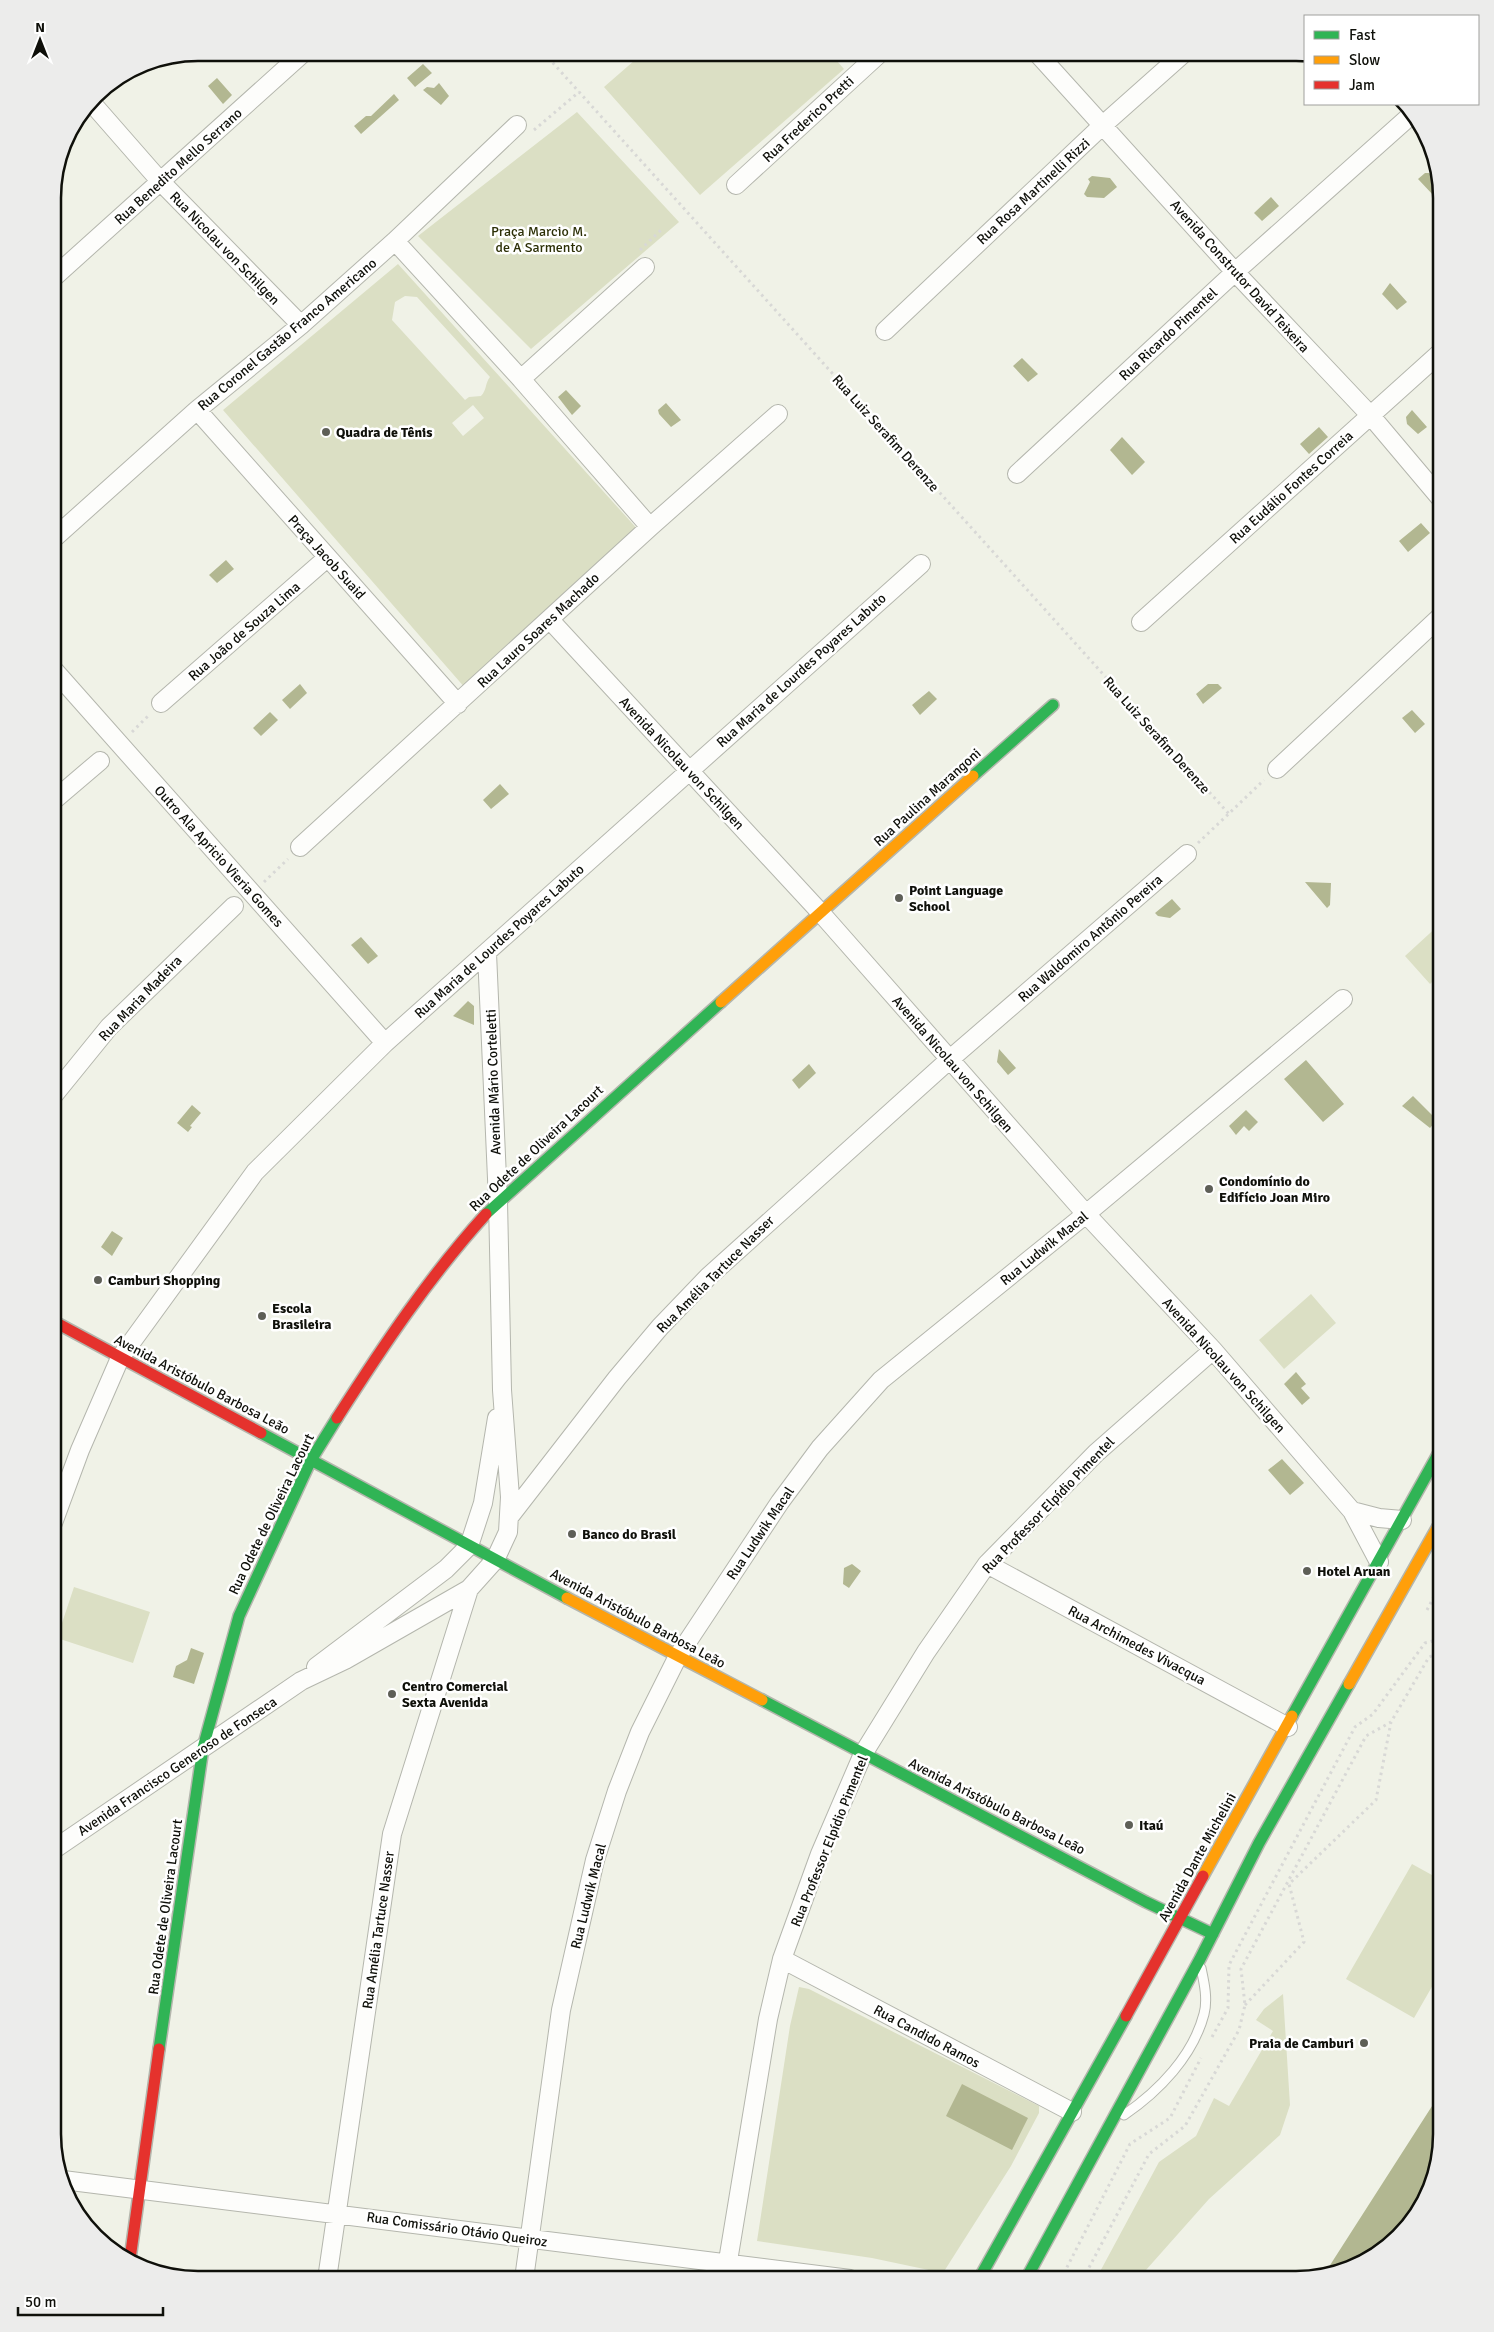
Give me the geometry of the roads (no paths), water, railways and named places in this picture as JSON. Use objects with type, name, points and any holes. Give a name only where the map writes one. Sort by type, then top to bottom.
[{"type":"street","name":"Rua Benedito Mello Serrano","points":[[62,270],[292,62]]},
{"type":"street","name":"Rua Frederico Pretti","points":[[736,185],[865,62]]},
{"type":"street","name":"Avenida Construtor David Teixeira","points":[[1045,62],[1235,272],[1370,416],[1433,489]]},
{"type":"street","name":"Rua Rosa Martinelli Rizzi","points":[[885,331],[1103,125],[1174,62]]},
{"type":"street","name":"Rua Nicolau von Schilgen","points":[[95,108],[161,182],[301,325]]},
{"type":"street","name":"Rua Ricardo Pimentel","points":[[1017,474],[1235,272],[1407,118]]},
{"type":"street","name":"Rua Coronel Gastão Franco Americano","points":[[62,531],[197,410],[301,325],[523,130]]},
{"type":"street","points":[[395,241],[521,379],[650,527]]},
{"type":"street","points":[[521,379],[639,262]]},
{"type":"street","name":"Rua Eudálio Fontes Correia","points":[[1141,622],[1433,360]]},
{"type":"street","name":"Praça Jacob Suaid","points":[[197,410],[458,704]]},
{"type":"street","name":"Rua Lauro Soares Machado","points":[[300,848],[650,527],[778,414]]},
{"type":"street","name":"Rua João de Souza Lima","points":[[161,704],[327,558]]},
{"type":"street","name":"Rua Maria de Lourdes Poyares Labuto","points":[[61,1500],[80,1450],[120,1358],[255,1172],[384,1043],[921,564]]},
{"type":"street","name":"Avenida Nicolau von Schilgen","points":[[550,620],[820,912],[1086,1214],[1214,1350],[1352,1511],[1379,1562]]},
{"type":"street","points":[[1276,769],[1433,624]]},
{"type":"street","name":"Outro Ala Apricio Vieria Gomes","points":[[62,679],[384,1043]]},
{"type":"street","name":"Rua Paulina Marangoni","points":[[820,912],[1053,705]]},
{"type":"street","points":[[62,794],[100,761]]},
{"type":"street","name":"Rua Waldomiro Antônio Pereira","points":[[949,1060],[1187,854]]},
{"type":"street","name":"Rua Maria Madeira","points":[[62,1086],[109,1028],[234,906]]},
{"type":"street","name":"Rua Odete de Oliveira Lacourt","points":[[131,2253],[138,2188],[204,1748],[239,1616],[311,1460],[412,1304],[450,1254],[498,1201],[820,912]]},
{"type":"street","name":"Avenida Mário Corteletti","points":[[487,953],[498,1201],[502,1390],[510,1516],[508,1532],[495,1560]]},
{"type":"street","name":"Rua Ludwik Macal","points":[[525,2270],[561,2010],[595,1860],[617,1790],[640,1732],[678,1656],[780,1502],[850,1412],[881,1380],[1086,1214],[1343,999]]},
{"type":"street","name":"Rua Amélia Tartuce Nasser","points":[[510,1516],[660,1327],[708,1277],[949,1060]]},
{"type":"street","name":"Avenida Aristóbulo Barbosa Leão","points":[[61,1326],[495,1560],[863,1754],[1180,1919],[1213,1934]]},
{"type":"street","name":"Rua Professor Elpídio Pimentel","points":[[726,2270],[768,2019],[782,1959],[820,1854],[863,1754],[926,1652],[987,1564],[1096,1453],[1214,1350]]},
{"type":"street","name":"Avenida Mário Corteletti","points":[[469,1546],[483,1503],[502,1390]]},
{"type":"street","name":"Avenida Dante Michelini","points":[[984,2271],[1433,1466]]},
{"type":"street","points":[[1352,1511],[1379,1518],[1402,1520]]},
{"type":"street","points":[[1030,2271],[1200,1959],[1259,1843],[1433,1537]]},
{"type":"street","name":"Avenida Francisco Generoso de Fonseca","points":[[61,1844],[301,1681],[337,1649],[446,1569],[469,1546]]},
{"type":"street","name":"Avenida Francisco Generoso de Fonseca","points":[[301,1681],[345,1660],[469,1589],[495,1560]]},
{"type":"street","name":"Rua Archimedes Vivacqua","points":[[987,1564],[1288,1727]]},
{"type":"street","name":"Rua Amélia Tartuce Nasser","points":[[328,2270],[392,1834],[469,1589]]},
{"type":"street","name":"Rua Candido Ramos","points":[[782,1959],[1072,2112]]},
{"type":"street","name":"Rua Comissário Otávio Queiroz","points":[[70,2181],[529,2239],[717,2270]]},
{"type":"lane","points":[[1110,2124],[1148,2098],[1175,2069],[1193,2039],[1204,2013],[1205,1995],[1200,1959]]},
{"type":"place","name":"Quadra de Tênis","points":[[326,432]]},
{"type":"place","name":"Point Language School","points":[[899,898]]},
{"type":"place","name":"Condomínio do Edifício Joan Miro","points":[[1209,1189]]},
{"type":"place","name":"Camburi Shopping","points":[[98,1280]]},
{"type":"place","name":"Escola Brasileira","points":[[262,1316]]},
{"type":"place","name":"Banco do Brasil","points":[[572,1534]]},
{"type":"place","name":"Hotel Aruan","points":[[1307,1571]]},
{"type":"place","name":"Centro Comercial Sexta Avenida","points":[[392,1694]]},
{"type":"place","name":"Itaú","points":[[1129,1825]]},
{"type":"place","name":"Praia de Camburi","points":[[1364,2043]]},
{"type":"park label","name":"Praça Marcio M. de A Sarmento","points":[[539,240]]}]
